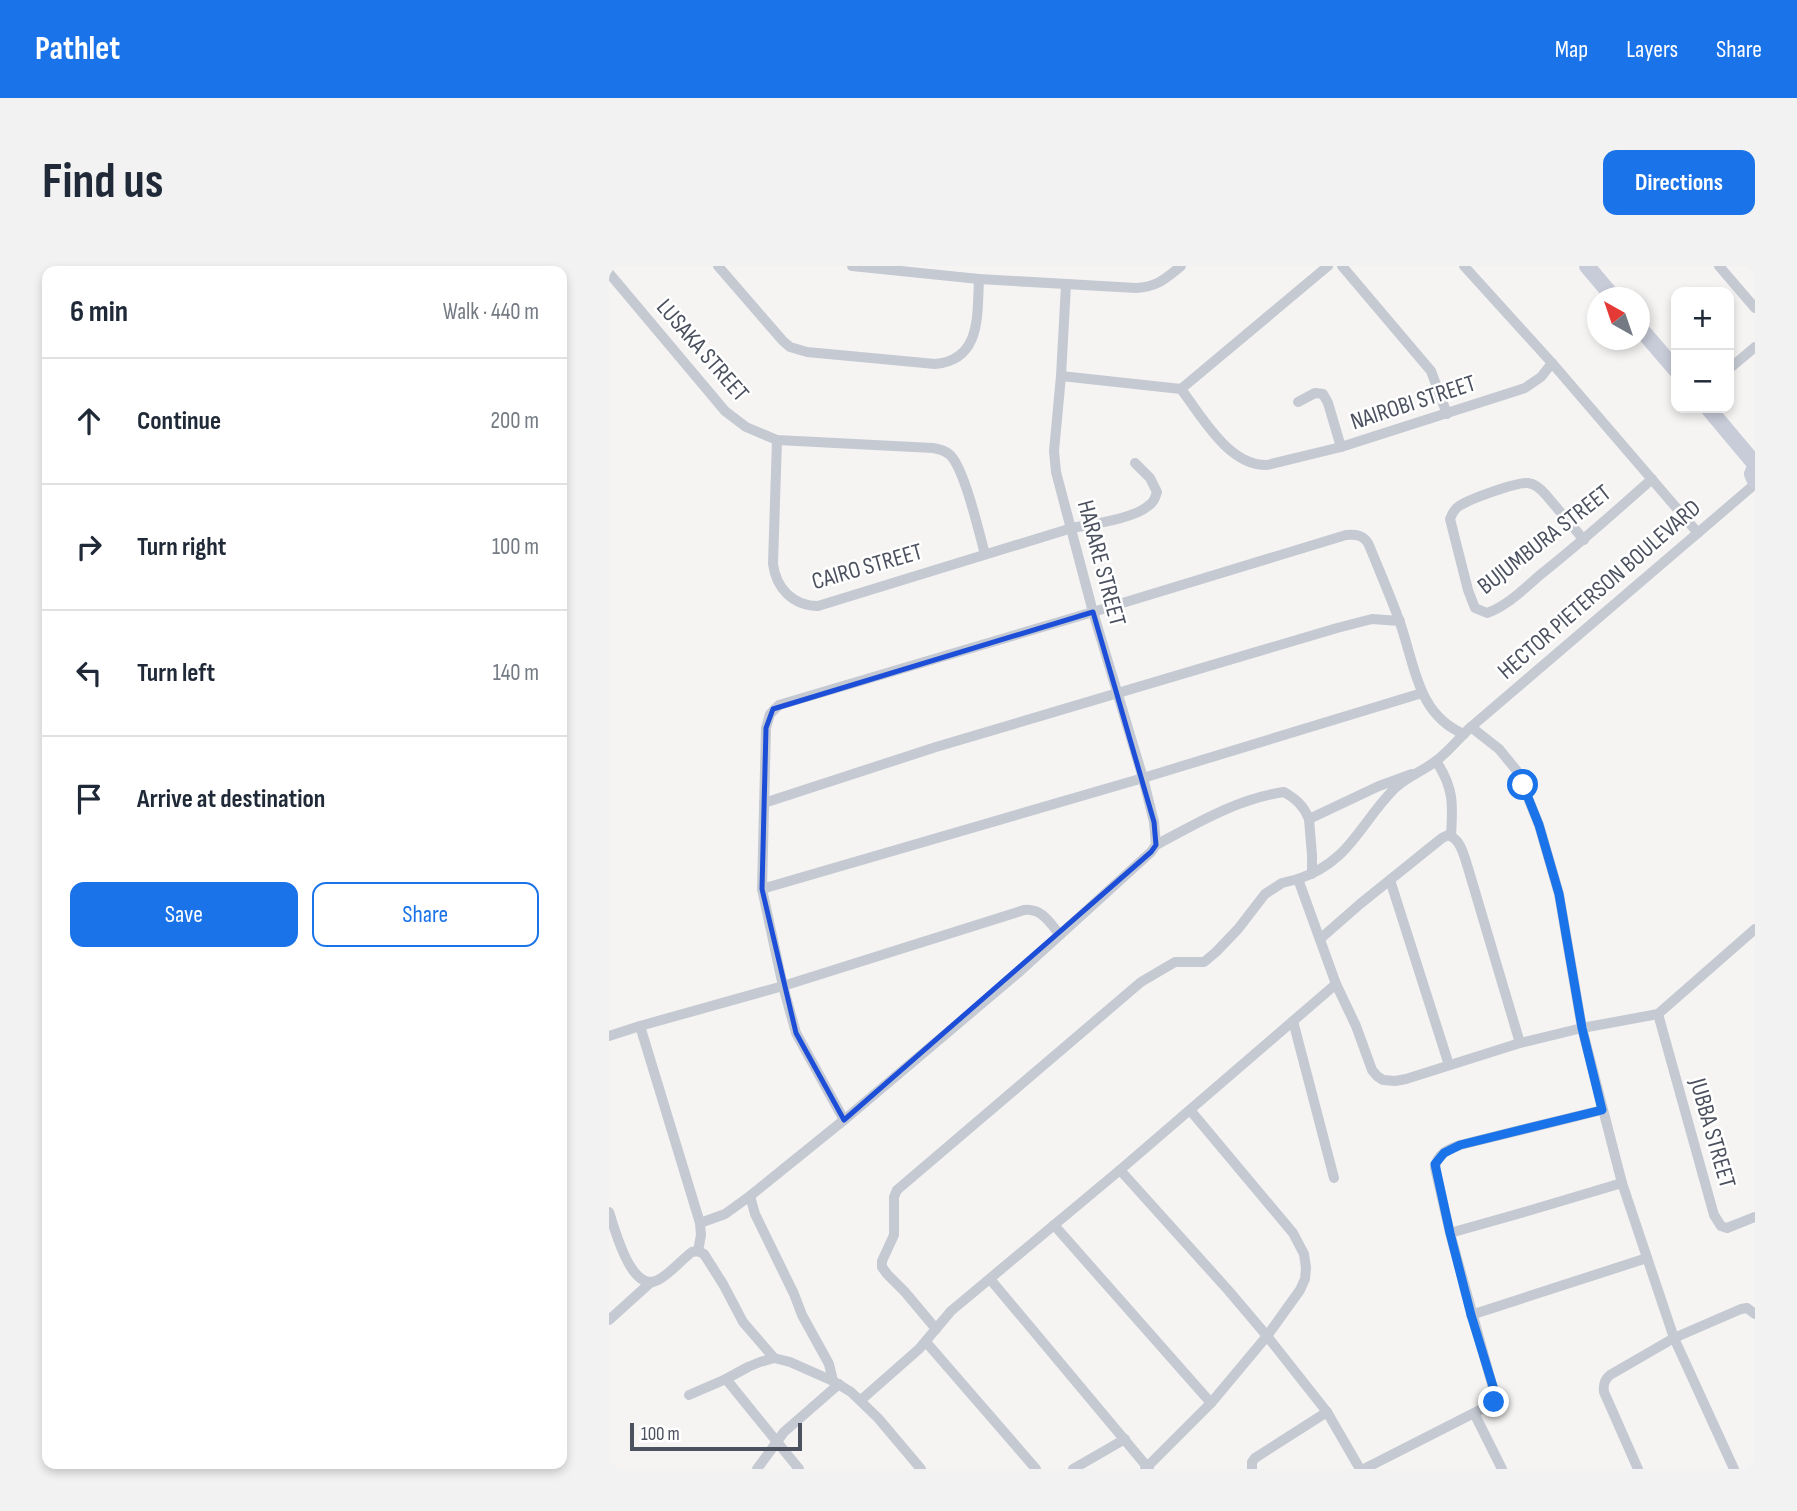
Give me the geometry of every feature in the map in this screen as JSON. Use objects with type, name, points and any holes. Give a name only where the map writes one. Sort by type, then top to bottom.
[{"type":"street","points":[[718,266],[776,335],[790,347],[807,352],[935,364],[953,360],[974,338],[979,279]]},
{"type":"street","points":[[852,266],[979,279],[1149,287],[1158,284],[1181,266]]},
{"type":"street","points":[[1061,376],[1181,389],[1328,266]]},
{"type":"street","points":[[1342,266],[1431,371],[1447,414]]},
{"type":"street","points":[[1464,266],[1552,363],[1697,533]]},
{"type":"street","points":[[1587,266],[1605,287]]},
{"type":"street","points":[[1719,266],[1755,308]]},
{"type":"street","name":"LUSAKA STREET","points":[[609,273],[725,411],[746,427],[777,440],[943,450],[949,454],[958,467],[985,554]]},
{"type":"street","name":"HARARE STREET","points":[[1066,285],[1054,451],[1056,471],[1093,612],[1143,778],[1154,821],[1156,845]]},
{"type":"street","points":[[1650,339],[1671,364]]},
{"type":"street","points":[[1734,365],[1755,347]]},
{"type":"street","name":"NAIROBI STREET","points":[[1181,389],[1227,448],[1244,460],[1267,465],[1341,447],[1525,388],[1541,377],[1552,363]]},
{"type":"street","points":[[1298,402],[1315,393],[1323,394],[1341,447]]},
{"type":"street","points":[[1712,413],[1755,465],[1752,474],[1755,483]]},
{"type":"street","name":"CAIRO STREET","points":[[777,440],[774,574],[782,589],[791,598],[809,606],[818,606],[1072,528],[1137,513],[1154,501],[1157,492],[1154,484],[1135,463]]},
{"type":"street","name":"BUJUMBURA STREET","points":[[1584,540],[1546,495],[1532,484],[1517,484],[1467,502],[1453,511],[1450,519],[1475,608],[1487,613],[1495,610],[1584,540],[1652,480]]},
{"type":"street","name":"HECTOR PIETERSON BOULEVARD","points":[[1412,774],[1436,761],[1467,730],[1755,483]]},
{"type":"street","points":[[844,1121],[796,1033],[762,889],[767,720],[773,709],[1354,534],[1367,541],[1400,621],[1422,694],[1437,717],[1446,725],[1467,730],[1499,749],[1517,771],[1539,825],[1559,894],[1582,1028],[1622,1182],[1674,1338],[1734,1469]]},
{"type":"street","points":[[764,803],[936,747],[1357,622],[1372,619],[1400,621]]},
{"type":"street","points":[[762,889],[1422,694]]},
{"type":"street","points":[[1436,761],[1445,775],[1451,797],[1451,836],[1458,843],[1465,860],[1520,1043]]},
{"type":"street","points":[[1310,819],[1379,786],[1412,774]]},
{"type":"street","points":[[936,1329],[883,1267],[882,1261],[894,1235],[894,1196],[897,1190],[1142,982],[1175,962],[1204,962],[1238,929],[1265,894],[1282,883],[1324,868],[1340,855],[1386,797],[1412,774]]},
{"type":"street","points":[[700,1223],[725,1214],[844,1121],[1060,935],[1156,845],[1233,806],[1268,794],[1284,792],[1301,804],[1310,819],[1312,874]]},
{"type":"street","points":[[1320,939],[1442,838],[1451,836]]},
{"type":"street","points":[[1298,879],[1368,1062],[1374,1074],[1388,1081],[1520,1043],[1658,1014],[1755,929]]},
{"type":"street","points":[[1390,880],[1449,1065]]},
{"type":"street","points":[[609,1036],[783,986],[1024,910],[1031,909],[1044,916],[1060,935]]},
{"type":"street","points":[[861,1400],[926,1342],[951,1311],[1336,984]]},
{"type":"street","name":"JUBBA STREET","points":[[1658,1014],[1714,1215],[1721,1226],[1727,1228],[1755,1217]]},
{"type":"street","points":[[1293,1021],[1334,1178]]},
{"type":"street","points":[[640,1026],[700,1223],[698,1251]]},
{"type":"street","points":[[990,1279],[1147,1468],[1211,1403],[1267,1336],[1305,1279],[1304,1254],[1293,1233],[1190,1110]]},
{"type":"street","points":[[1120,1170],[1267,1336],[1327,1412],[1362,1469],[1493,1403],[1496,1397],[1450,1233],[1435,1168],[1437,1160],[1460,1145],[1602,1110]]},
{"type":"street","points":[[1450,1233],[1622,1182]]},
{"type":"street","points":[[750,1196],[755,1214],[836,1383]]},
{"type":"street","points":[[609,1212],[629,1264],[643,1280],[650,1283]]},
{"type":"street","points":[[1054,1225],[1211,1403]]},
{"type":"street","points":[[609,1320],[650,1283],[661,1279],[684,1258],[698,1251],[709,1260],[743,1322],[774,1358]]},
{"type":"street","points":[[1471,1315],[1647,1258]]},
{"type":"street","points":[[1638,1469],[1603,1384],[1610,1375],[1674,1338],[1741,1309],[1747,1308],[1755,1314]]},
{"type":"street","points":[[926,1342],[1036,1469]]},
{"type":"street","points":[[689,1395],[748,1367],[774,1358],[790,1362],[836,1383],[861,1400],[921,1469]]},
{"type":"street","points":[[726,1379],[799,1469]]},
{"type":"street","points":[[757,1469],[787,1429],[836,1383]]},
{"type":"street","points":[[1252,1469],[1255,1458],[1327,1412]]},
{"type":"street","points":[[1474,1413],[1502,1469]]},
{"type":"street","points":[[1073,1469],[1125,1439]]},
{"type":"highlighted area","points":[[1093,612],[1154,822],[1156,845],[844,1120],[796,1033],[762,889],[766,728],[773,709]]},
{"type":"route","points":[[1494,1402],[1495,1393],[1471,1315],[1435,1164],[1444,1153],[1460,1145],[1602,1110],[1582,1028],[1559,894],[1539,825],[1523,785]]}]
